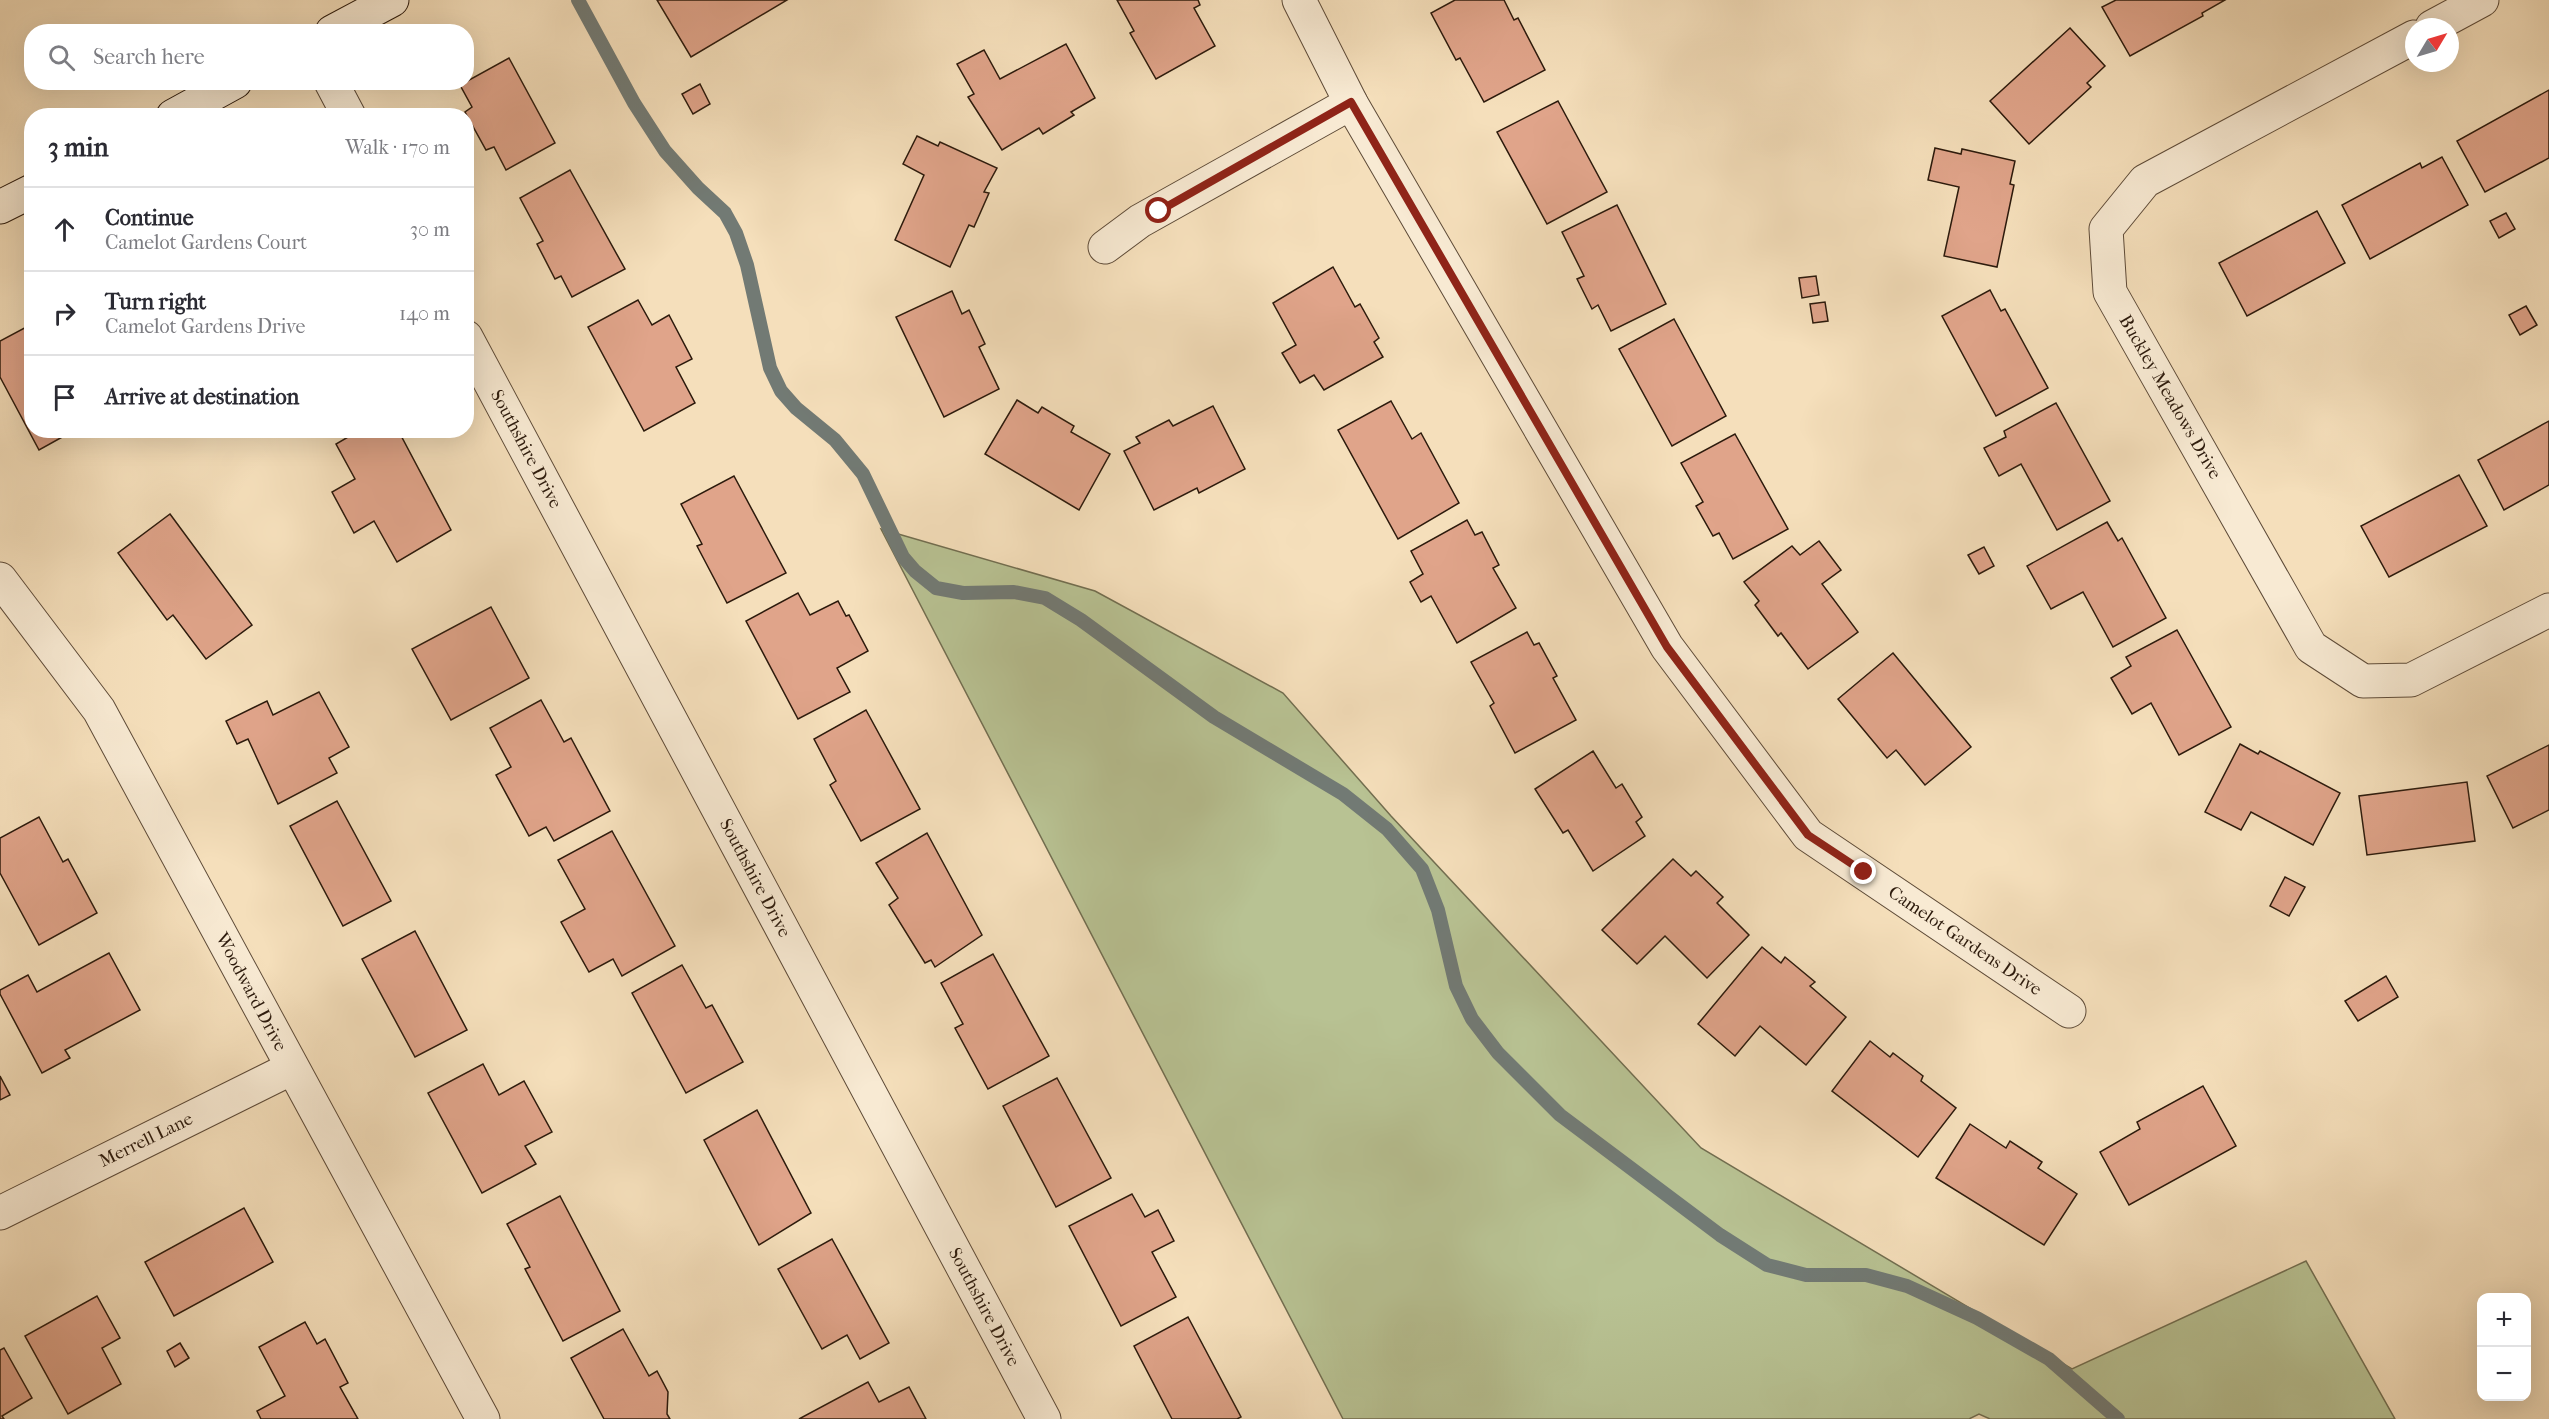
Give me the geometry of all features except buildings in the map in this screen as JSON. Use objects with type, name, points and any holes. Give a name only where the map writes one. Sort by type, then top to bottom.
[{"type":"street","points":[[347,24],[392,0]]},
{"type":"street","name":"Camelot Gardens Drive","points":[[1299,0],[1351,102],[1667,647],[1808,835],[2069,1011]]},
{"type":"street","points":[[2449,18],[2482,0]]},
{"type":"street","name":"Buckley Meadows Drive","points":[[2405,42],[2145,181],[2106,229],[2110,292],[2311,646],[2363,681],[2411,680],[2549,610]]},
{"type":"street","points":[[188,108],[220,90]]},
{"type":"street","points":[[335,90],[345,108]]},
{"type":"street","points":[[1105,247],[1140,221],[1351,102]]},
{"type":"street","points":[[0,207],[24,195]]},
{"type":"street","name":"Southshire Drive","points":[[474,352],[1044,1419]]},
{"type":"street","name":"Woodward Drive","points":[[0,579],[99,710],[483,1419]]},
{"type":"street","name":"Merrell Lane","points":[[0,1213],[292,1068]]},
{"type":"green space","points":[[881,529],[1095,591],[1283,693],[1391,816],[1701,1148],[2072,1369],[2306,1261],[2395,1419],[1990,1419],[1979,1414],[1969,1419],[1343,1419]]},
{"type":"waterway","points":[[578,0],[634,103],[665,151],[698,188],[725,213],[736,233],[747,265],[770,368],[781,391],[796,408],[835,440],[863,474],[903,557],[915,571],[936,588],[963,593],[1014,592],[1045,598],[1081,620],[1214,717],[1343,794],[1387,829],[1422,869],[1438,910],[1456,986],[1472,1019],[1498,1053],[1560,1115],[1720,1235],[1767,1265],[1806,1275],[1866,1275],[1907,1286],[1977,1318],[2049,1359],[2118,1419]]},
{"type":"route","points":[[1159,211],[1351,102],[1667,647],[1808,835],[1864,872]]}]
